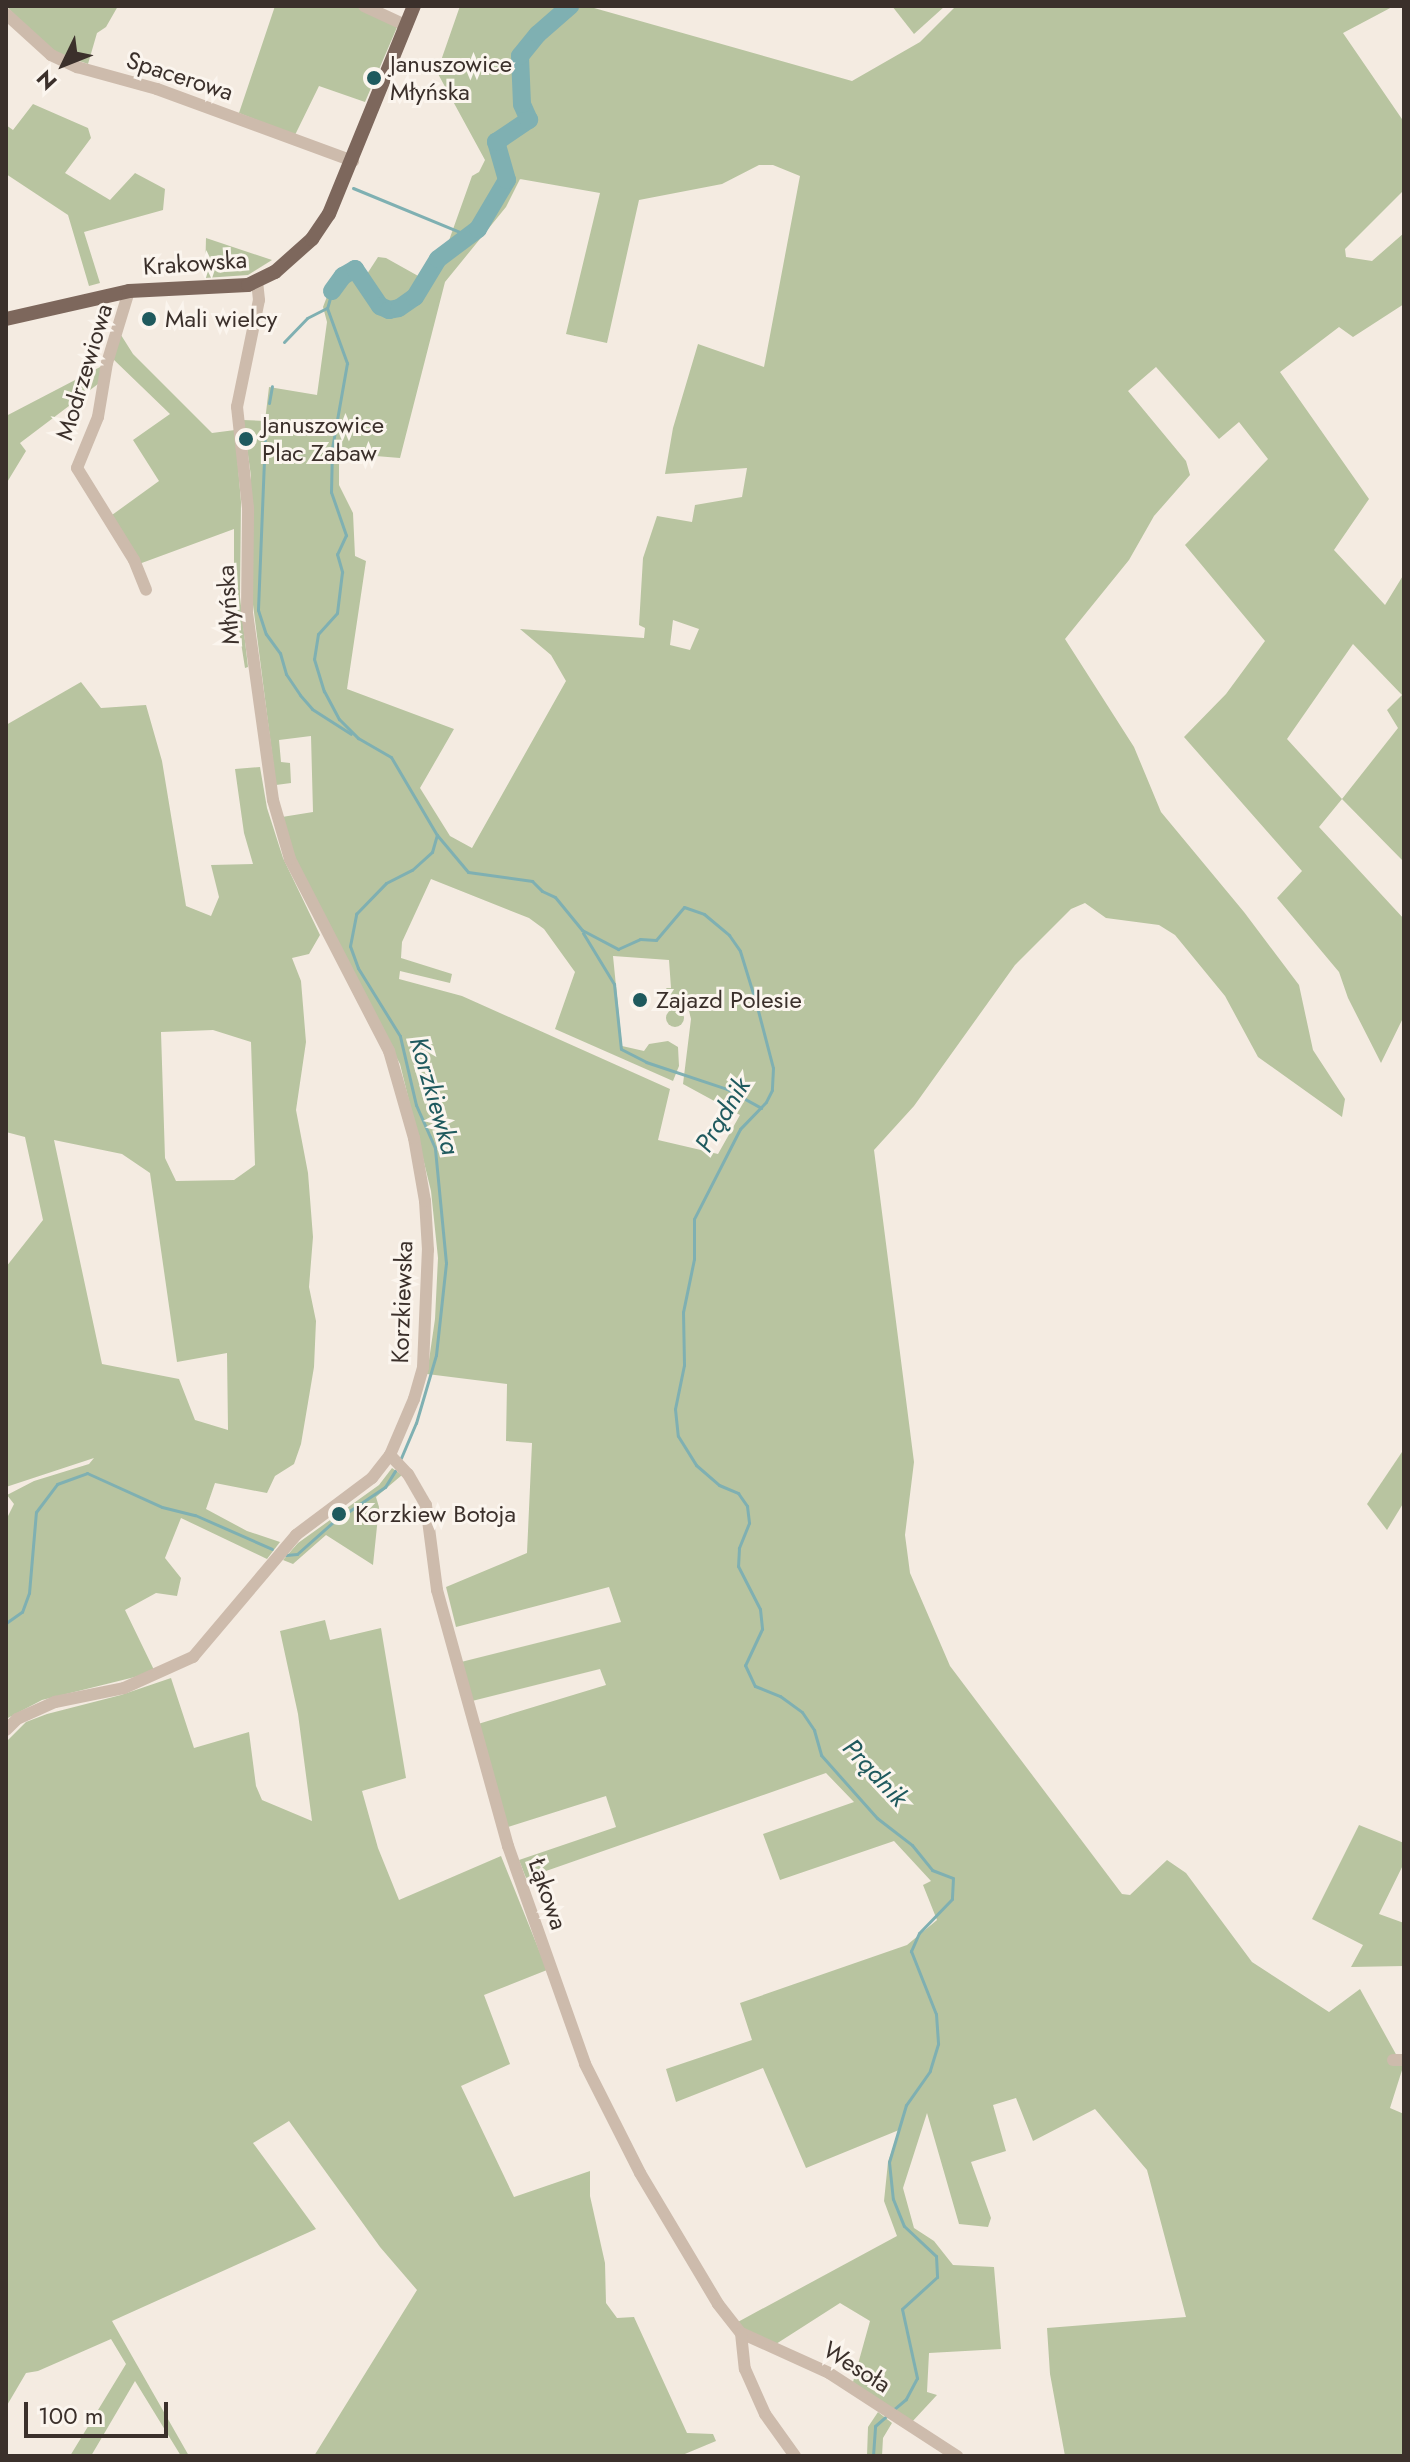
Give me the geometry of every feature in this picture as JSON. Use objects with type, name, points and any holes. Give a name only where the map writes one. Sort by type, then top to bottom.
[{"type":"main road","name":"Krakowska","points":[[6,319],[129,291],[257,282],[280,268],[316,233],[337,199],[414,6]]},
{"type":"street","points":[[364,6],[407,26]]},
{"type":"street","name":"Spacerowa","points":[[6,14],[51,55],[77,67],[157,89],[353,161]]},
{"type":"street","name":"Młyńska","points":[[257,282],[259,300],[237,407],[248,508],[247,612],[273,800],[290,859],[318,919]]},
{"type":"street","name":"Modrzewiowa","points":[[129,291],[107,363],[98,417],[77,468],[134,560],[146,590]]},
{"type":"street","name":"Korzkiewska","points":[[6,1730],[17,1719],[55,1702],[124,1688],[193,1657],[296,1535],[359,1491],[390,1455],[414,1399],[423,1367],[428,1280],[425,1201],[414,1138],[389,1051],[318,919]]},
{"type":"street","name":"Łąkowa","points":[[390,1455],[408,1474],[426,1505],[437,1590],[499,1815],[585,2064],[640,2173],[736,2328]]},
{"type":"street","points":[[736,2328],[745,2369],[765,2414],[795,2456]]},
{"type":"street","name":"Wesoła","points":[[736,2328],[761,2346],[798,2357],[957,2456]]},
{"type":"green space","points":[[6,6],[118,6],[106,27],[97,33],[88,64],[53,52]]},
{"type":"green space","points":[[275,6],[354,6],[398,25],[365,102],[319,86],[295,135],[239,113]]},
{"type":"green space","points":[[460,6],[587,6],[852,81],[920,42],[956,6],[1394,6],[1343,33],[1404,122],[1404,190],[1345,249],[1346,257],[1372,261],[1404,233],[1404,304],[1353,337],[1339,327],[1280,372],[1369,499],[1334,550],[1385,605],[1404,574],[1404,862],[1342,799],[1319,827],[1404,919],[1404,1016],[1381,1063],[1348,998],[1339,972],[1277,898],[1302,871],[1184,737],[1226,694],[1265,641],[1185,545],[1268,459],[1239,422],[1219,439],[1156,367],[1128,391],[1186,461],[1190,475],[1154,516],[1129,560],[1065,639],[1134,747],[1161,812],[1244,912],[1299,985],[1313,1050],[1345,1099],[1342,1117],[1258,1057],[1225,996],[1175,935],[1159,925],[1106,918],[1085,903],[1071,909],[1015,965],[914,1106],[874,1150],[914,1462],[905,1535],[910,1573],[950,1666],[1122,1894],[1130,1895],[1167,1860],[1186,1873],[1252,1962],[1329,2012],[1360,1989],[1403,2067],[1390,2108],[1404,2114],[1404,2456],[1065,2456],[1050,2374],[1047,2328],[1186,2317],[1147,2170],[1095,2109],[1033,2141],[1016,2098],[993,2105],[1006,2151],[971,2162],[991,2218],[988,2227],[959,2224],[927,2113],[903,2188],[914,2228],[934,2241],[953,2265],[994,2267],[1001,2349],[929,2353],[927,2392],[937,2395],[911,2423],[853,2382],[870,2321],[840,2303],[776,2344],[754,2337],[736,2323],[897,2236],[884,2201],[888,2162],[899,2130],[806,2168],[763,2068],[676,2102],[666,2069],[752,2040],[740,2003],[907,1945],[937,1920],[923,1885],[931,1881],[894,1841],[780,1880],[763,1834],[854,1802],[826,1773],[526,1878],[519,1860],[616,1827],[606,1796],[508,1827],[478,1724],[606,1685],[600,1669],[472,1701],[461,1662],[621,1622],[609,1587],[456,1627],[446,1587],[527,1553],[532,1443],[506,1441],[507,1384],[427,1374],[435,1319],[438,1258],[431,1191],[400,1064],[293,860],[282,817],[313,812],[311,736],[279,740],[281,762],[290,763],[291,783],[276,785],[251,589],[251,476],[243,420],[265,421],[269,387],[317,395],[327,322],[323,307],[331,286],[346,268],[356,263],[367,274],[378,257],[386,258],[420,277],[447,246],[472,176],[479,172],[485,160],[437,72]],"holes":[[[759,165],[773,165],[800,176],[764,367],[698,344],[673,428],[665,474],[747,468],[742,497],[695,505],[692,522],[657,516],[643,558],[639,625],[645,628],[644,638],[520,629],[551,655],[566,681],[472,848],[450,836],[420,788],[454,729],[347,689],[366,561],[355,556],[353,513],[339,485],[339,453],[400,458],[445,282],[506,207],[520,179],[600,193],[566,334],[607,343],[639,200],[722,184]],[[673,620],[699,629],[690,650],[670,645]],[[1353,644],[1402,695],[1387,710],[1398,728],[1342,799],[1287,739]],[[431,879],[529,918],[544,929],[575,972],[555,1029],[673,1081],[679,1066],[678,1047],[668,1041],[649,1044],[644,1051],[622,1046],[613,956],[669,960],[671,988],[666,988],[677,1003],[689,1011],[691,1019],[683,1084],[740,1115],[718,1154],[658,1140],[670,1089],[462,996],[399,979],[400,971],[450,983],[452,974],[401,958],[402,942]]]},
{"type":"green space","points":[[892,6],[945,6],[914,34]]},
{"type":"green space","points":[[33,104],[88,128],[91,138],[65,173],[110,200],[135,173],[165,189],[163,210],[84,232],[100,283],[89,286],[68,215],[6,174],[6,125],[13,130]]},
{"type":"green space","points":[[206,238],[272,260],[248,275],[205,278]]},
{"type":"green space","points":[[121,335],[133,354],[212,433],[235,430],[241,502],[240,597],[248,667],[245,668],[234,598],[234,529],[139,564],[112,515],[159,481],[133,440],[170,414],[112,358]]},
{"type":"green space","points":[[102,366],[98,384],[20,443],[26,451],[6,484],[6,416]]},
{"type":"green space","points":[[81,682],[101,708],[146,705],[162,761],[186,906],[211,916],[219,897],[211,865],[253,864],[244,833],[235,769],[260,767],[267,808],[283,858],[320,935],[309,954],[292,958],[301,981],[306,1042],[296,1110],[308,1173],[313,1237],[309,1287],[316,1321],[314,1367],[301,1444],[294,1464],[275,1476],[267,1493],[215,1483],[206,1509],[247,1531],[280,1542],[267,1559],[181,1518],[165,1558],[181,1578],[177,1596],[156,1593],[125,1610],[155,1672],[42,1700],[6,1719],[6,1520],[14,1504],[7,1495],[34,1481],[89,1464],[94,1458],[6,1487],[6,1267],[43,1220],[25,1137],[6,1132],[6,725]],"holes":[[[213,1030],[251,1042],[255,1165],[234,1180],[176,1181],[165,1158],[161,1032]],[[54,1140],[122,1154],[150,1173],[177,1362],[227,1353],[228,1430],[195,1420],[179,1379],[102,1364]]]},
{"type":"green space","points":[[671,1009],[679,1009],[684,1018],[682,1025],[671,1027],[666,1022],[666,1014]]},
{"type":"green space","points":[[1404,1449],[1404,1502],[1387,1530],[1367,1504]]},
{"type":"green space","points":[[392,1468],[402,1475],[376,1497],[379,1507],[373,1565],[326,1535],[293,1564],[283,1560],[298,1543],[379,1485]]},
{"type":"green space","points":[[325,1620],[330,1640],[381,1628],[406,1778],[362,1791],[378,1848],[399,1900],[501,1856],[547,1970],[484,1995],[510,2064],[461,2086],[514,2197],[590,2171],[590,2196],[605,2263],[606,2303],[617,2318],[634,2317],[687,2433],[713,2434],[716,2441],[680,2456],[314,2456],[417,2290],[380,2247],[289,2121],[253,2143],[316,2229],[112,2321],[189,2456],[181,2456],[135,2381],[91,2456],[70,2456],[126,2364],[111,2339],[38,2371],[26,2373],[6,2407],[6,1742],[26,1722],[171,1678],[194,1748],[249,1732],[256,1786],[262,1800],[312,1821],[298,1714],[280,1631]]},
{"type":"green space","points":[[1359,1825],[1404,1843],[1404,1863],[1379,1914],[1404,1923],[1404,1966],[1351,1967],[1363,1945],[1312,1919]]},
{"type":"green space","points":[[878,2412],[892,2423],[883,2438],[882,2456],[867,2456],[868,2427]]},
{"type":"waterway","name":"Prądnik","points":[[332,291],[343,276],[355,269],[380,306],[389,310],[399,308],[415,297],[438,259],[478,229],[507,180],[496,142],[529,120],[522,104],[520,56],[538,34],[570,6]]},
{"type":"waterway","points":[[353,188],[467,235]]},
{"type":"waterway","name":"Prądnik","points":[[332,291],[327,308],[347,363],[332,448],[331,492],[346,535],[337,554],[342,572],[337,613],[318,634],[314,659],[324,691],[339,719],[358,738],[391,757],[437,835],[468,872],[532,881],[542,891],[555,897],[582,930],[618,949],[640,939],[656,940],[684,907],[704,914],[729,935],[740,951],[756,1003],[773,1068],[772,1090],[766,1102],[740,1129],[694,1219],[694,1259],[683,1312],[684,1365],[675,1409],[678,1436],[696,1465],[719,1485],[738,1493],[747,1506],[749,1523],[739,1548],[738,1566],[760,1609],[762,1629],[745,1665],[755,1686],[780,1696],[802,1712],[814,1730],[821,1755],[877,1818],[912,1845],[932,1870],[953,1878],[952,1899],[919,1933],[911,1951],[936,2014],[938,2044],[930,2071],[906,2105],[889,2162],[893,2199],[904,2226],[936,2256],[937,2277],[902,2309],[917,2378],[906,2399],[894,2409]]},
{"type":"waterway","points":[[284,342],[307,318],[327,308]]},
{"type":"waterway","points":[[269,403],[272,386]]},
{"type":"waterway","points":[[265,435],[258,610],[266,634],[280,653],[286,674],[300,695],[312,709],[351,734]]},
{"type":"waterway","name":"Korzkiewka","points":[[401,1458],[416,1423],[436,1355],[446,1263],[435,1148],[416,1105],[400,1036],[358,968],[350,946],[356,914],[386,883],[412,870],[432,852],[437,835]]},
{"type":"waterway","points":[[583,933],[614,984],[621,1049],[646,1062],[727,1089],[761,1108]]},
{"type":"waterway","name":"Korzkiewka","points":[[286,1555],[297,1554],[333,1522],[385,1487],[395,1471]]},
{"type":"waterway","name":"Korzkiewka","points":[[6,1623],[22,1612],[29,1593],[36,1512],[57,1484],[87,1473],[162,1507],[195,1515],[272,1549]]},
{"type":"waterway","name":"Prądnik","points":[[873,2456],[875,2426],[889,2414]]},
{"type":"place","name":"Januszowice Młyńska","points":[[374,78]]},
{"type":"place","name":"Mali wielcy","points":[[149,319]]},
{"type":"place","name":"Januszowice Plac Zabaw","points":[[246,439]]},
{"type":"place","name":"Zajazd Polesie","points":[[640,1000]]},
{"type":"place","name":"Korzkiew Botoja","points":[[339,1514]]}]
